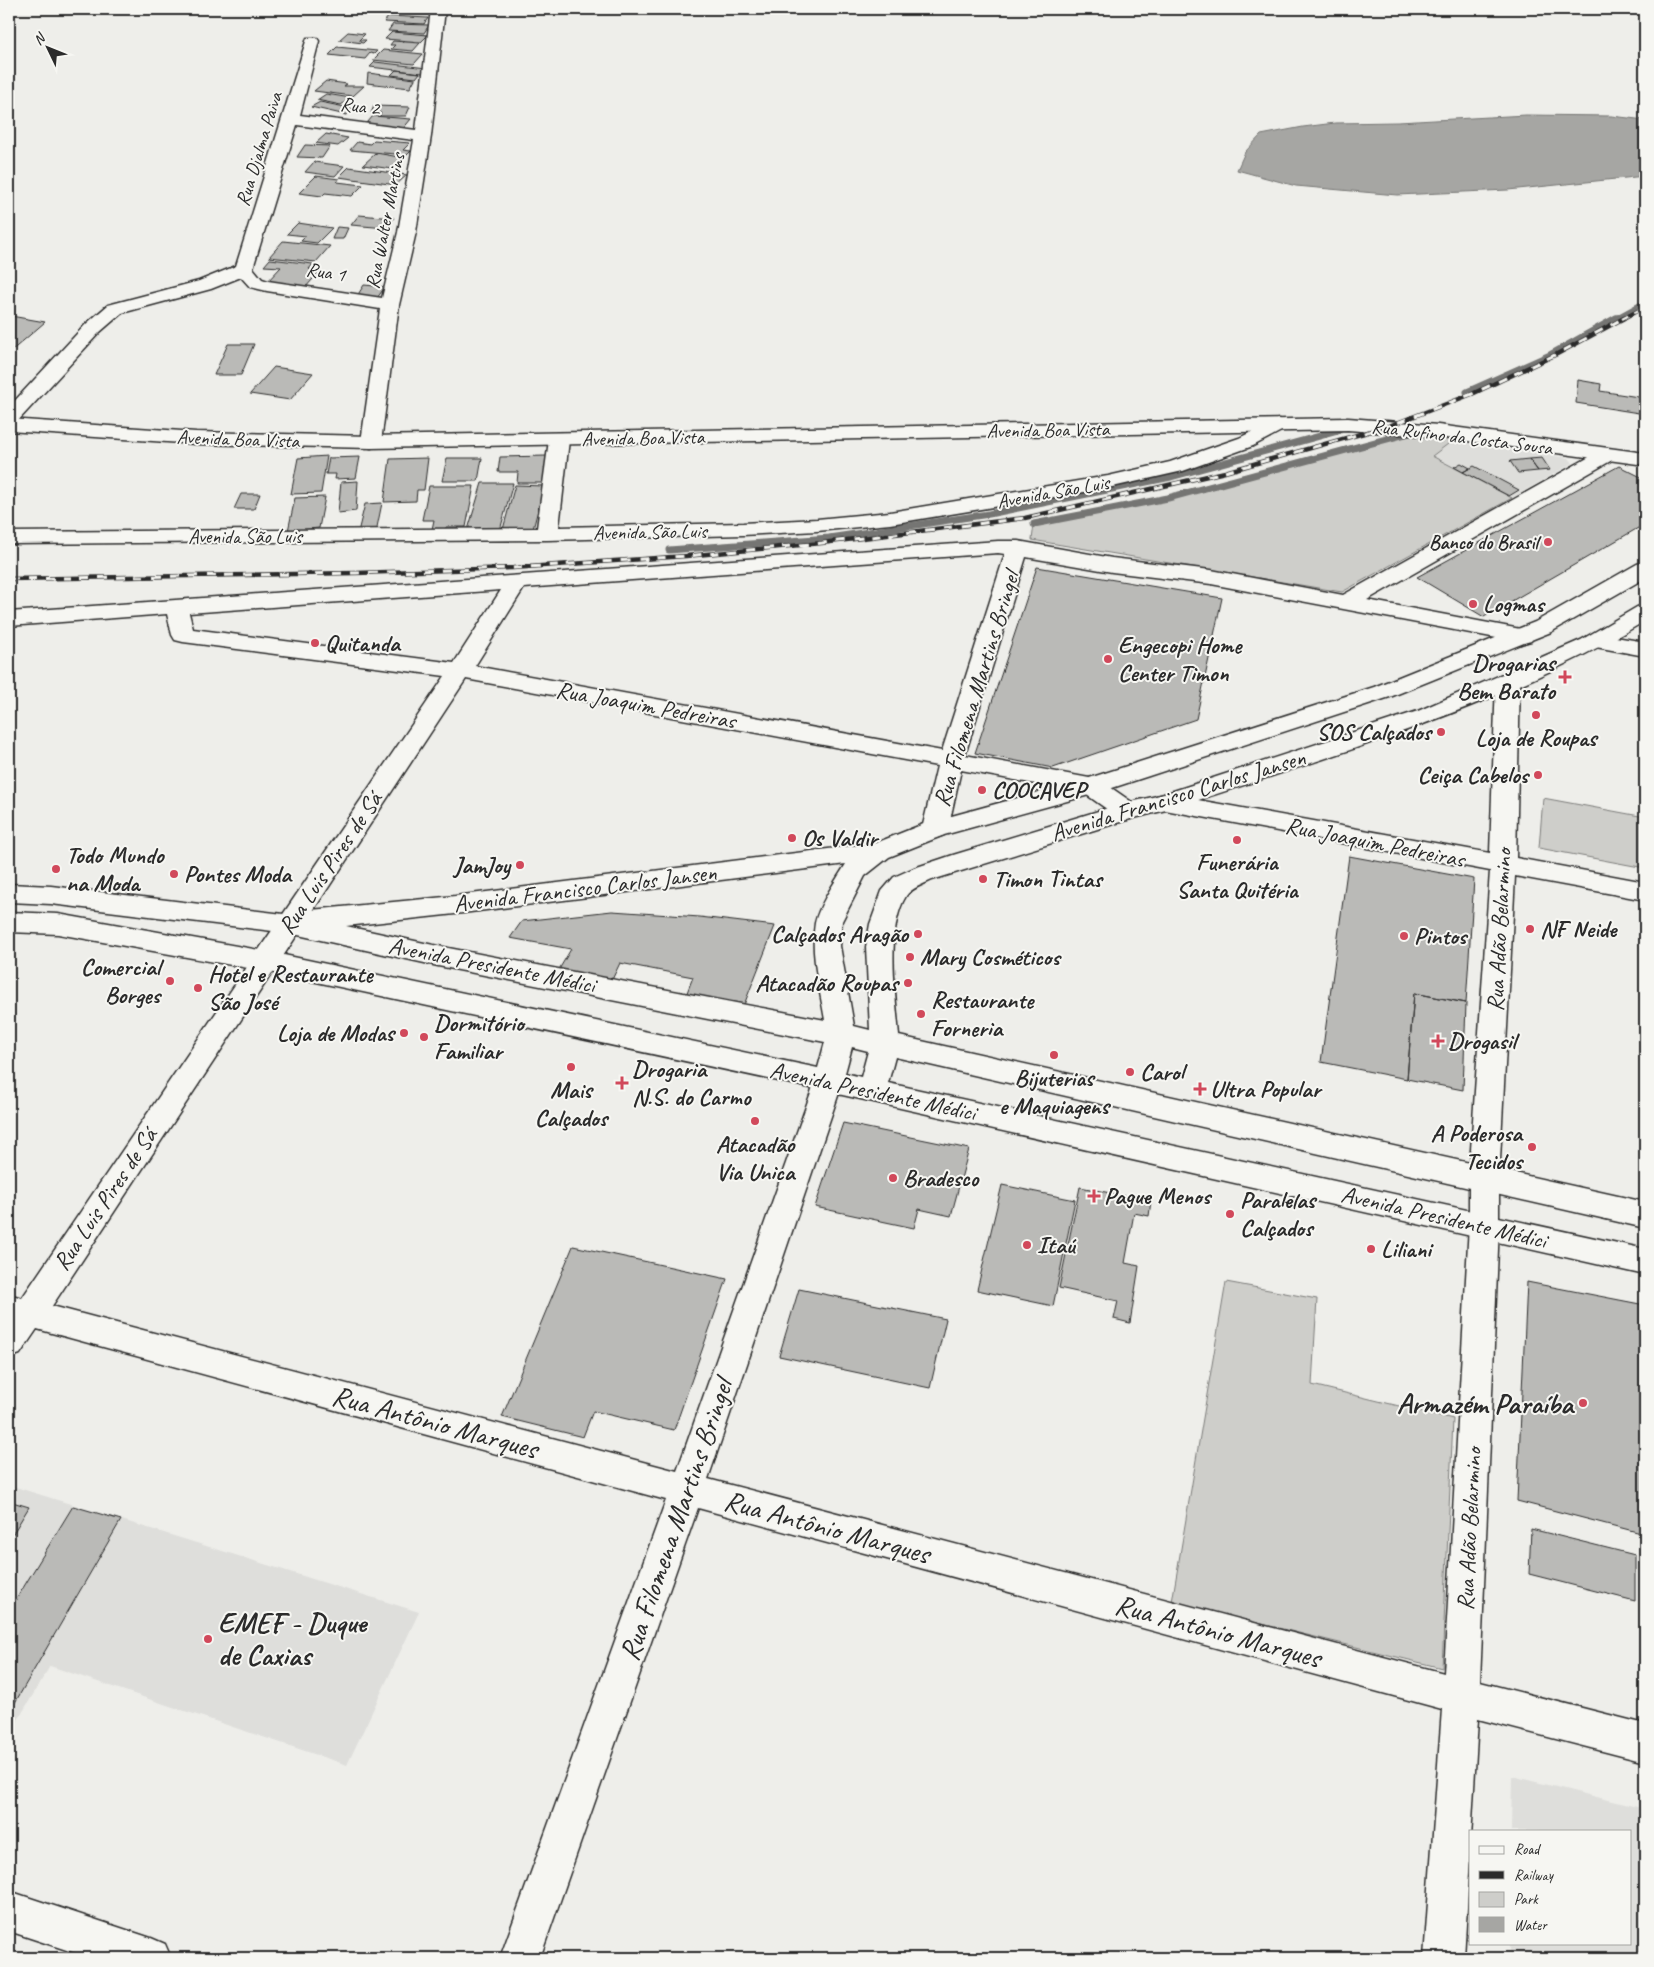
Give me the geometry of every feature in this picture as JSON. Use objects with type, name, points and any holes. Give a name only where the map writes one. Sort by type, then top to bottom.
[{"type":"street","name":"Rua Walter Martins","points":[[371,442],[390,305],[407,232],[423,136],[438,9]]},
{"type":"street","name":"Rua Djalma Paiva","points":[[250,276],[312,41]]},
{"type":"street","name":"Rua 2","points":[[292,119],[423,136]]},
{"type":"street","name":"Rua 1","points":[[250,276],[390,305]]},
{"type":"street","points":[[9,419],[92,328],[115,309],[205,285],[250,276]]},
{"type":"street","name":"Rua Rufino da Costa Sousa","points":[[1278,425],[1348,424],[1399,427],[1645,459]]},
{"type":"street","name":"Avenida Boa Vista","points":[[9,425],[196,438],[371,442],[559,440],[1278,425]]},
{"type":"street","name":"Avenida São Luis","points":[[9,538],[547,534],[743,529],[817,525],[890,518],[1089,486],[1176,467],[1246,442],[1278,425]]},
{"type":"street","points":[[547,534],[559,440]]},
{"type":"street","points":[[1345,603],[1607,454]]},
{"type":"street","name":"Avenida São Luis","points":[[9,619],[998,547],[1018,548],[1112,565],[1211,577],[1523,636]]},
{"type":"street","name":"Rua Filomena Martins Bringel","points":[[935,829],[951,761],[1018,548]]},
{"type":"street","name":"Avenida Francisco Carlos Jansen","points":[[841,1034],[827,946],[829,921],[844,889],[856,870],[880,851],[902,840],[935,829],[1091,786],[1382,692],[1543,627],[1645,569]]},
{"type":"street","name":"Rua Luis Pires de Sá","points":[[9,1344],[19,1311],[265,961],[460,671],[518,581]]},
{"type":"street","name":"Rua Joaquim Pedreiras","points":[[177,608],[183,635],[460,671],[1091,786],[1127,811]]},
{"type":"street","name":"Avenida Francisco Carlos Jansen","points":[[871,1091],[884,1043],[880,948],[882,924],[895,891],[903,884],[923,874],[1127,811],[1165,802],[1426,716],[1598,640],[1645,612]]},
{"type":"street","points":[[1598,640],[1645,649]]},
{"type":"street","name":"Rua Adão Belarmino","points":[[1444,1958],[1461,1696],[1484,1225],[1484,1179],[1503,866],[1508,680]]},
{"type":"street","name":"Rua Joaquim Pedreiras","points":[[1165,802],[1645,891]]},
{"type":"street","name":"Avenida Francisco Carlos Jansen","points":[[289,923],[455,905],[880,851]]},
{"type":"street","name":"Avenida Presidente Médici","points":[[9,893],[51,895],[289,923],[438,956],[884,1043],[1645,1215]]},
{"type":"street","name":"Avenida Presidente Médici","points":[[9,922],[58,924],[265,961],[830,1081],[1645,1262]]},
{"type":"street","name":"Rua Filomena Martins Bringel","points":[[520,1958],[830,1081],[841,1034]]},
{"type":"street","name":"Rua Antônio Marques","points":[[19,1311],[1461,1696],[1645,1743]]},
{"type":"street","points":[[9,1911],[151,1958]]},
{"type":"shaded area","points":[[1452,441],[1569,458],[1573,463],[1512,498],[1432,456]]},
{"type":"shaded area","name":"EMEF - Duque de Caxias","points":[[9,1485],[419,1612],[347,1765],[50,1666],[9,1735]]},
{"type":"shaded area","points":[[1512,1776],[1645,1809],[1645,1958],[1510,1958],[1510,1944],[1632,1944],[1632,1830],[1511,1830]]},
{"type":"green space","points":[[1409,433],[1452,441],[1432,456],[1512,498],[1342,592],[1032,540],[1034,524],[1168,498]]},
{"type":"green space","points":[[1543,798],[1645,817],[1645,868],[1539,848]]},
{"type":"green space","points":[[1226,1282],[1317,1299],[1312,1385],[1453,1419],[1442,1668],[1172,1602]]},
{"type":"water","points":[[1526,115],[1612,116],[1645,120],[1645,176],[1508,190],[1397,195],[1296,186],[1237,170],[1245,152],[1261,135],[1303,127],[1335,123],[1398,122]]},
{"type":"building","points":[[389,16],[428,18],[424,24],[384,22]]},
{"type":"building","points":[[393,24],[429,25],[424,33],[388,31]]},
{"type":"building","points":[[348,32],[365,34],[359,40],[366,40],[363,43],[339,40]]},
{"type":"building","points":[[392,32],[428,35],[421,42],[385,39]]},
{"type":"building","points":[[393,41],[420,43],[413,51],[391,49],[395,45],[390,45]]},
{"type":"building","points":[[337,47],[377,51],[374,54],[370,53],[365,59],[329,55]]},
{"type":"building","points":[[383,50],[423,54],[414,64],[373,60]]},
{"type":"building","points":[[375,62],[427,68],[422,73],[370,67]]},
{"type":"building","points":[[396,70],[420,73],[416,78],[391,75]]},
{"type":"building","points":[[368,73],[415,79],[410,88],[367,83]]},
{"type":"building","points":[[326,81],[347,84],[344,86],[364,86],[353,96],[314,91]]},
{"type":"building","points":[[326,94],[351,98],[341,105],[317,100]]},
{"type":"building","points":[[320,102],[355,109],[346,115],[311,107]]},
{"type":"building","points":[[374,106],[410,107],[406,116],[379,116],[381,113],[371,113]]},
{"type":"building","points":[[373,116],[411,119],[402,130],[370,127],[373,124],[367,123]]},
{"type":"building","points":[[326,134],[348,138],[338,146],[316,143]]},
{"type":"building","points":[[374,140],[410,143],[403,150],[411,151],[407,155],[350,150],[357,142],[370,144]]},
{"type":"building","points":[[305,145],[330,146],[322,158],[297,157]]},
{"type":"building","points":[[376,153],[405,158],[393,169],[363,165]]},
{"type":"building","points":[[314,162],[344,166],[335,176],[305,172]]},
{"type":"building","points":[[349,167],[407,175],[396,185],[339,177]]},
{"type":"building","points":[[316,176],[339,179],[337,182],[363,185],[352,196],[325,193],[322,196],[299,193]]},
{"type":"building","points":[[359,215],[394,218],[386,228],[351,225]]},
{"type":"building","points":[[298,223],[332,228],[317,243],[301,241],[306,236],[287,234]]},
{"type":"building","points":[[337,227],[348,228],[343,239],[332,239]]},
{"type":"building","points":[[283,241],[330,246],[316,262],[269,257]]},
{"type":"building","points":[[270,259],[313,264],[309,269],[320,271],[305,288],[266,283],[281,267],[264,266]]},
{"type":"building","points":[[364,285],[385,287],[377,298],[357,296]]},
{"type":"building","points":[[11,316],[45,322],[9,353],[9,318]]},
{"type":"building","points":[[228,344],[254,344],[241,375],[214,375]]},
{"type":"building","points":[[274,367],[313,373],[290,400],[250,394]]},
{"type":"building","points":[[1578,380],[1601,384],[1600,391],[1645,398],[1645,414],[1576,403]]},
{"type":"building","points":[[327,456],[321,493],[291,494],[298,458]]},
{"type":"building","points":[[547,456],[544,483],[517,483],[518,472],[498,472],[500,457]]},
{"type":"building","points":[[360,457],[356,478],[335,479],[336,474],[326,474],[329,458]]},
{"type":"building","points":[[428,458],[424,490],[417,490],[416,501],[384,502],[390,459]]},
{"type":"building","points":[[447,458],[482,458],[478,481],[442,481]]},
{"type":"building","points":[[1542,458],[1550,470],[1538,471],[1529,459]]},
{"type":"building","points":[[1529,459],[1538,471],[1518,473],[1510,461]]},
{"type":"building","points":[[1461,463],[1470,468],[1463,472],[1454,467]]},
{"type":"building","points":[[1474,466],[1519,490],[1509,496],[1463,472]]},
{"type":"building","points":[[1619,466],[1645,479],[1645,524],[1484,617],[1417,577]]},
{"type":"building","points":[[358,481],[356,511],[338,513],[341,482]]},
{"type":"building","points":[[482,483],[513,483],[499,534],[467,533]]},
{"type":"building","points":[[515,485],[544,486],[532,533],[502,533]]},
{"type":"building","points":[[429,486],[474,486],[466,527],[446,527],[445,533],[431,534],[434,520],[422,520]]},
{"type":"building","points":[[241,494],[260,494],[254,509],[234,509]]},
{"type":"building","points":[[325,497],[319,528],[288,531],[295,498]]},
{"type":"building","points":[[382,503],[376,532],[358,532],[365,504]]},
{"type":"building","name":"Engecopi Home Center Timon","points":[[1037,567],[1222,598],[1196,719],[1053,768],[975,753]]},
{"type":"building","name":"Pintos","points":[[1349,856],[1474,879],[1466,1003],[1414,993],[1407,1079],[1321,1062]]},
{"type":"building","points":[[612,911],[700,917],[775,926],[740,1015],[683,1003],[693,977],[620,963],[608,988],[554,978],[571,949],[510,938],[522,921]]},
{"type":"building","name":"Drogasil","points":[[1414,993],[1466,1003],[1463,1090],[1407,1079]]},
{"type":"building","name":"Bradesco","points":[[843,1123],[969,1149],[951,1216],[919,1209],[914,1228],[815,1207]]},
{"type":"building","name":"Itaú","points":[[1002,1185],[1075,1200],[1053,1306],[977,1290]]},
{"type":"building","points":[[1080,1187],[1151,1201],[1149,1216],[1134,1213],[1125,1263],[1139,1266],[1130,1323],[1114,1319],[1118,1301],[1059,1288]]},
{"type":"building","points":[[573,1246],[727,1279],[674,1430],[593,1411],[583,1437],[502,1417]]},
{"type":"building","name":"Armazém Paraíba","points":[[1527,1282],[1645,1305],[1645,1534],[1517,1501]]},
{"type":"building","points":[[799,1289],[946,1319],[930,1388],[779,1356]]},
{"type":"building","points":[[9,1501],[29,1507],[9,1540]]},
{"type":"building","points":[[73,1506],[121,1520],[9,1713],[9,1611]]},
{"type":"building","points":[[1531,1529],[1635,1555],[1635,1601],[1529,1574]]},
{"type":"waterway","points":[[1614,319],[1645,302]]},
{"type":"waterway","points":[[1467,392],[1548,356],[1616,318]]},
{"type":"waterway","points":[[669,550],[829,538],[989,514],[1171,477],[1338,431]]},
{"type":"waterway","points":[[1034,524],[1168,498],[1409,433]]},
{"type":"railway","points":[[1622,319],[1645,307]]},
{"type":"railway","points":[[9,579],[356,573],[513,568],[686,556],[822,543],[1025,518],[1225,472],[1389,426],[1472,394],[1557,354],[1624,318]]},
{"type":"place","name":"Banco do Brasil","points":[[1548,542]]},
{"type":"place","name":"Logmas","points":[[1473,604]]},
{"type":"place","name":"Quitanda","points":[[315,643]]},
{"type":"place","name":"Engecopi Home Center Timon","points":[[1108,659]]},
{"type":"place","name":"Drogarias Bem Barato","points":[[1565,677]]},
{"type":"place","name":"Loja de Roupas","points":[[1536,715]]},
{"type":"place","name":"SOS Calçados","points":[[1441,732]]},
{"type":"place","name":"Ceiça Cabelos","points":[[1538,775]]},
{"type":"place","name":"COOCAVEP","points":[[982,790]]},
{"type":"place","name":"Os Valdir","points":[[792,838]]},
{"type":"place","name":"Funerária Santa Quitéria","points":[[1237,840]]},
{"type":"place","name":"JamJoy","points":[[520,865]]},
{"type":"place","name":"Todo Mundo na Moda","points":[[56,869]]},
{"type":"place","name":"Pontes Moda","points":[[174,874]]},
{"type":"place","name":"Timon Tintas","points":[[983,879]]},
{"type":"place","name":"NF Neide","points":[[1530,929]]},
{"type":"place","name":"Calçados Aragão","points":[[918,934]]},
{"type":"place","name":"Pintos","points":[[1404,936]]},
{"type":"place","name":"Mary Cosméticos","points":[[910,957]]},
{"type":"place","name":"Comercial Borges","points":[[170,981]]},
{"type":"place","name":"Atacadão Roupas","points":[[908,983]]},
{"type":"place","name":"Hotel e Restaurante São José","points":[[198,988]]},
{"type":"place","name":"Restaurante Forneria","points":[[921,1014]]},
{"type":"place","name":"Loja de Modas","points":[[404,1033]]},
{"type":"place","name":"Dormitório Familiar","points":[[424,1037]]},
{"type":"place","name":"Drogasil","points":[[1438,1041]]},
{"type":"place","name":"Bijuterias e Maquiagens","points":[[1054,1055]]},
{"type":"place","name":"Mais Calçados","points":[[571,1067]]},
{"type":"place","name":"Carol","points":[[1130,1072]]},
{"type":"place","name":"Drogaria N.S. do Carmo","points":[[622,1083]]},
{"type":"place","name":"Ultra Popular","points":[[1200,1089]]},
{"type":"place","name":"Atacadão Via Unica","points":[[755,1121]]},
{"type":"place","name":"A Poderosa Tecidos","points":[[1532,1147]]},
{"type":"place","name":"Bradesco","points":[[893,1178]]},
{"type":"place","name":"Pague Menos","points":[[1094,1196]]},
{"type":"place","name":"Paralelas Calçados","points":[[1230,1214]]},
{"type":"place","name":"Itaú","points":[[1027,1245]]},
{"type":"place","name":"Liliani","points":[[1371,1249]]},
{"type":"place","name":"Armazém Paraíba","points":[[1583,1403]]},
{"type":"place","name":"EMEF - Duque de Caxias","points":[[208,1639]]}]
